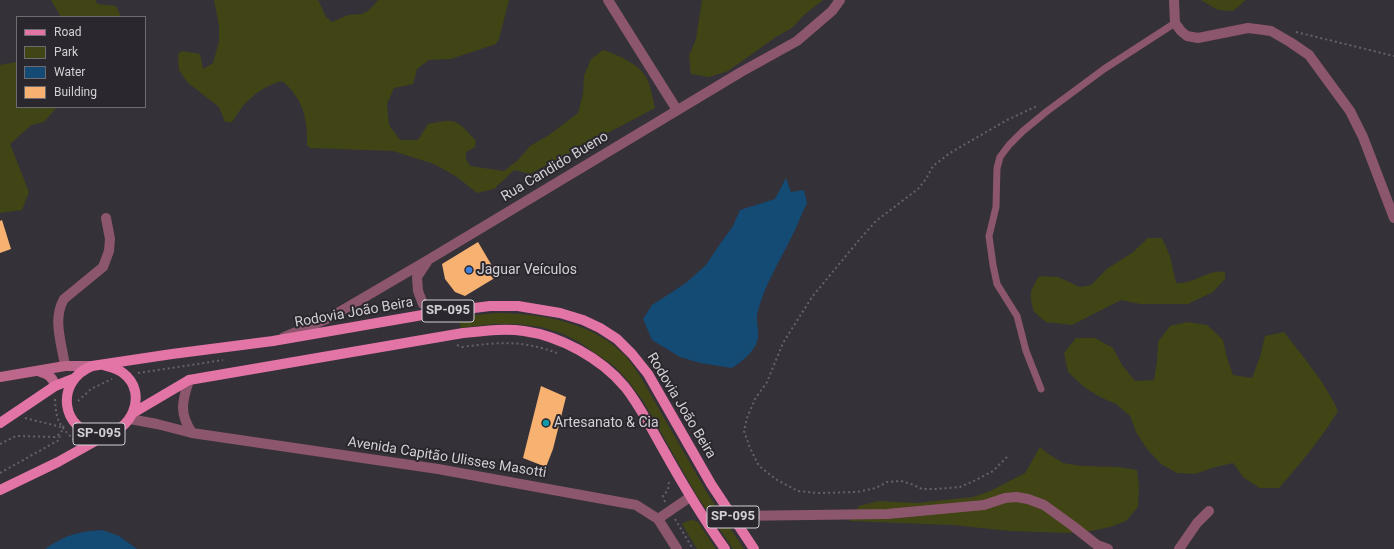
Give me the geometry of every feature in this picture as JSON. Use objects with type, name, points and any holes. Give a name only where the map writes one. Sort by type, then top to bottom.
[{"type":"main road","name":"Rodovia João Beira","points":[[0,423],[55,386],[73,379],[85,369],[92,366],[273,341],[434,313],[490,306],[518,306],[541,309],[583,320],[600,328],[617,339],[632,354],[648,374],[711,484],[754,549]]},
{"type":"main road","name":"SP-095","points":[[0,490],[58,462],[125,425],[132,416],[189,380],[455,335],[492,330],[523,331],[546,336],[570,345],[588,355],[625,387],[690,497],[725,549]]},
{"type":"main road","name":"Rodovia João Beira","points":[[103,365],[114,368],[126,376]]},
{"type":"main road","points":[[0,377],[65,366],[92,366]]},
{"type":"main road","points":[[38,371],[51,376],[54,380],[55,386]]},
{"type":"main road","name":"SP-095","points":[[126,376],[131,381],[135,392],[136,403],[132,416]]},
{"type":"main road","name":"SP-095","points":[[73,379],[67,392],[66,402],[74,421],[81,428],[90,433],[111,433]]},
{"type":"street","points":[[608,0],[677,110]]},
{"type":"street","name":"Rua Candido Bueno","points":[[273,341],[329,318],[741,72],[797,41],[832,11],[840,0]]},
{"type":"street","points":[[1174,0],[1175,22],[1181,31],[1187,36],[1198,38],[1248,28],[1271,31],[1309,55],[1350,111],[1363,137],[1394,218]]},
{"type":"street","points":[[65,366],[57,319],[60,306],[64,299],[103,267],[109,251],[110,239],[106,218]]},
{"type":"street","points":[[428,260],[417,277],[418,291],[423,304],[434,313]]},
{"type":"street","points":[[189,380],[183,398],[182,409],[185,423],[192,433]]},
{"type":"street","name":"Avenida Capitão Ulisses Masotti","points":[[132,416],[192,433],[438,469],[636,505],[658,519],[677,549]]},
{"type":"street","points":[[658,519],[690,497]]},
{"type":"street","points":[[732,516],[887,514],[984,505],[1005,498],[1016,497],[1028,499],[1044,505],[1098,545],[1108,549]]},
{"type":"street","points":[[1179,549],[1197,523],[1209,511]]},
{"type":"lane","points":[[1040,389],[1026,351],[1017,316],[997,284],[993,265],[989,236],[996,207],[997,168],[1000,157],[1019,135],[1046,112],[1104,69],[1175,22]]},
{"type":"path","points":[[1291,32],[1310,35],[1394,56]]},
{"type":"path","points":[[1007,456],[993,471],[960,487],[922,489],[901,481],[887,482],[876,488],[857,492],[798,491],[777,480],[759,466],[744,432],[747,418],[755,399],[766,382],[783,342],[812,297],[872,226],[918,189],[926,179],[932,166],[950,153],[1007,120],[1041,105]]},
{"type":"path","points":[[455,335],[456,343],[459,346],[493,342],[523,343],[561,354]]},
{"type":"path","points":[[0,473],[59,440],[69,412],[83,395],[104,382],[126,376],[228,359]]},
{"type":"path","points":[[12,415],[61,427]]},
{"type":"path","points":[[0,444],[16,436],[55,437],[61,433]]},
{"type":"path","points":[[669,480],[670,484],[668,490],[663,496],[670,511],[693,549]]},
{"type":"green space","points":[[51,0],[95,0],[98,4],[116,6],[121,16],[60,16]]},
{"type":"green space","points":[[214,0],[318,0],[326,17],[332,22],[348,15],[361,14],[368,11],[378,0],[509,0],[499,39],[496,44],[451,59],[429,60],[417,69],[413,84],[394,88],[387,104],[389,125],[400,140],[418,140],[428,124],[445,121],[456,122],[476,141],[475,147],[466,152],[466,159],[470,166],[504,171],[518,160],[530,146],[549,135],[578,113],[583,94],[584,76],[591,59],[603,50],[629,61],[641,70],[648,81],[655,108],[530,174],[514,170],[494,189],[477,193],[457,177],[434,164],[393,151],[310,148],[307,145],[303,110],[295,95],[282,81],[266,87],[256,94],[243,106],[232,122],[225,122],[219,107],[187,82],[179,70],[178,55],[181,51],[200,54],[203,69],[213,63],[219,42],[219,25]]},
{"type":"green space","points":[[702,0],[823,0],[804,15],[792,28],[776,37],[728,71],[709,77],[691,74],[689,56],[696,39]]},
{"type":"green space","points":[[1201,0],[1246,0],[1233,11],[1218,10]]},
{"type":"green space","points":[[16,62],[16,108],[56,108],[44,122],[31,125],[10,144],[29,192],[22,210],[0,213],[0,65]]},
{"type":"green space","points":[[1148,238],[1162,238],[1170,256],[1176,283],[1189,282],[1218,272],[1225,272],[1225,279],[1213,292],[1188,304],[1140,304],[1121,300],[1072,325],[1046,322],[1034,312],[1031,301],[1031,291],[1039,276],[1058,277],[1080,287],[1091,285],[1108,268],[1132,253]]},
{"type":"green space","points":[[512,313],[544,317],[577,326],[606,340],[622,353],[631,362],[640,376],[706,491],[744,549],[733,549],[697,496],[643,401],[629,382],[614,366],[579,342],[561,333],[541,327],[516,324],[493,324],[461,328],[458,317]]},
{"type":"green space","points":[[1188,322],[1207,325],[1223,340],[1233,375],[1252,378],[1260,357],[1265,336],[1284,332],[1313,370],[1333,400],[1338,411],[1310,451],[1279,488],[1260,488],[1244,478],[1233,463],[1195,474],[1177,473],[1161,464],[1147,449],[1136,432],[1130,416],[1116,404],[1100,397],[1084,387],[1068,372],[1064,353],[1076,338],[1095,338],[1113,348],[1122,365],[1135,381],[1154,380],[1158,342],[1170,326]]},
{"type":"green space","points":[[1040,447],[1063,463],[1082,466],[1119,467],[1137,470],[1139,488],[1138,507],[1126,521],[1110,527],[1070,533],[1010,531],[952,525],[849,521],[859,506],[878,501],[917,503],[973,497],[990,491],[1025,473]]},
{"type":"green space","points":[[693,520],[698,522],[716,549],[697,549],[682,524]]},
{"type":"water","points":[[786,178],[791,192],[804,190],[807,203],[763,294],[757,315],[758,339],[750,353],[732,368],[700,363],[680,357],[652,340],[643,319],[652,305],[686,283],[706,265],[733,226],[740,210],[775,199]]},
{"type":"water","points":[[102,530],[119,536],[137,549],[45,549],[59,540],[72,535]]},
{"type":"building","points":[[2,220],[11,249],[0,253],[0,221]]},
{"type":"building","name":"Jaguar Veículos","points":[[478,242],[498,276],[465,296],[455,292],[445,279],[442,264]]},
{"type":"building","name":"Artesanato & Cia","points":[[541,386],[566,397],[553,449],[546,467],[523,458]]},
{"type":"place","name":"Jaguar Veículos","points":[[469,270]]},
{"type":"place","name":"Artesanato & Cia","points":[[546,423]]}]
